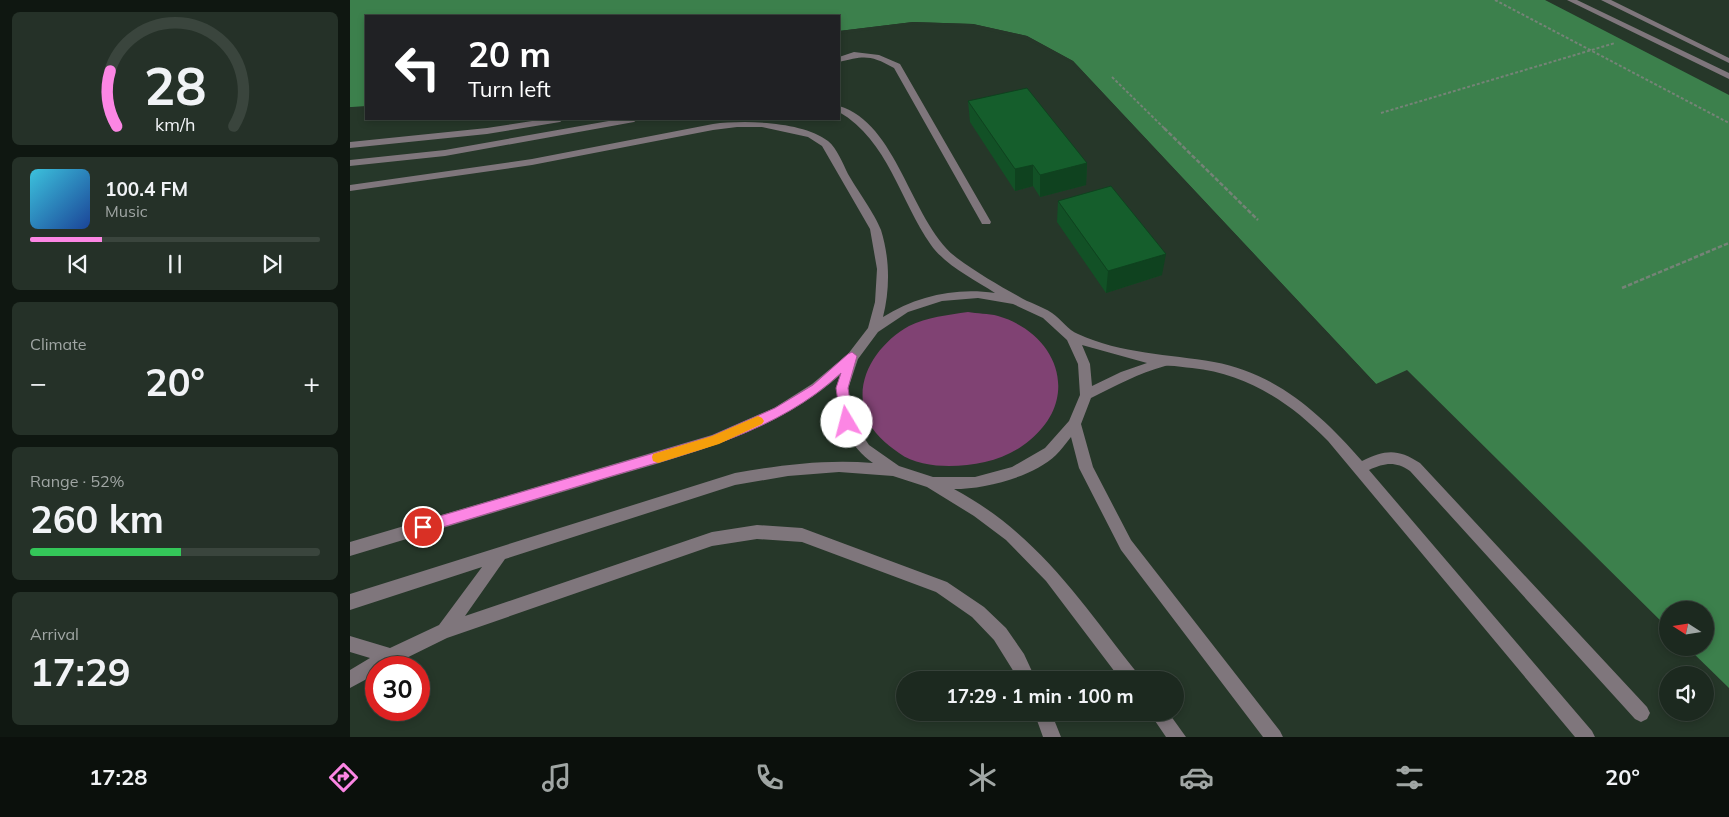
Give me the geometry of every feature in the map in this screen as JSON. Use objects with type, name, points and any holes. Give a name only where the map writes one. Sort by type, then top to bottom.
[{"type":"street","points":[[1571,0],[1729,76]]},
{"type":"street","points":[[1605,0],[1729,61]]},
{"type":"street","points":[[840,60],[858,54],[876,55],[897,66],[986,222]]},
{"type":"street","points":[[840,110],[857,119],[875,137],[936,244],[953,260],[1015,300],[1047,315],[1072,337],[1118,352],[1168,362],[1198,363],[1228,370],[1257,380],[1285,395],[1310,414],[1360,468],[1586,737]]},
{"type":"street","points":[[350,145],[488,131],[554,120]]},
{"type":"street","points":[[350,163],[445,153],[628,120]]},
{"type":"street","points":[[350,188],[531,163],[713,127],[737,124],[762,124],[811,135],[826,144],[875,229],[883,269],[881,302],[874,329]]},
{"type":"street","points":[[350,549],[715,440],[779,412],[817,388],[852,356],[874,329],[904,309],[941,297],[978,294],[1015,300]]},
{"type":"street","points":[[350,602],[735,479],[788,470],[839,466],[894,470],[933,483],[975,483],[1016,472],[1050,452],[1074,424],[1086,395],[1084,364],[1072,337]]},
{"type":"street","points":[[852,356],[842,388],[847,422],[864,449],[894,470]]},
{"type":"street","points":[[1086,395],[1126,375],[1168,362]]},
{"type":"street","points":[[1074,424],[1086,468],[1126,545],[1274,737]]},
{"type":"street","points":[[1360,468],[1389,456],[1407,460],[1641,713]]},
{"type":"street","points":[[922,479],[959,498],[991,519],[1021,544],[1057,585],[1125,671]]},
{"type":"street","points":[[350,644],[390,656],[445,631],[712,539],[757,532],[780,532],[802,535],[941,587],[978,612],[1000,634],[1024,671]]},
{"type":"street","points":[[445,631],[500,554]]},
{"type":"street","points":[[350,680],[365,671]]},
{"type":"street","points":[[1046,721],[1052,737]]},
{"type":"street","points":[[1164,721],[1177,737]]},
{"type":"path","points":[[1495,0],[1729,123]]},
{"type":"path","points":[[1380,113],[1615,43]]},
{"type":"path","points":[[1112,77],[1258,220]]},
{"type":"path","points":[[1622,288],[1729,244]]},
{"type":"shaded area","points":[[350,0],[1545,0],[1729,95],[1729,688],[1714,673],[1714,666],[1706,666],[1696,656],[1714,656],[1714,601],[1659,601],[1659,619],[1407,370],[1376,384],[1073,61],[1027,36],[973,24],[913,22],[840,31],[840,15],[365,15],[365,106],[350,107]]},
{"type":"shaded area","points":[[968,312],[998,316],[1018,324],[1035,336],[1048,351],[1056,368],[1058,386],[1055,405],[1046,423],[1030,440],[1002,457],[971,465],[930,465],[916,462],[899,453],[872,428],[864,412],[863,390],[865,379],[874,358],[899,332],[930,318]]},
{"type":"pier","points":[[913,22],[973,24],[1027,36],[1073,61],[1376,384],[1374,385],[1072,63],[1026,39],[973,27],[913,24],[840,34],[840,31]]},
{"type":"building","points":[[1027,88],[1087,163],[1040,175],[1033,165],[1015,169],[968,101]]},
{"type":"building","points":[[1111,186],[1166,254],[1108,271],[1058,201]]},
{"type":"slow traffic","points":[[658,457],[715,440],[758,421]]},
{"type":"route","points":[[423,527],[715,440],[779,412],[817,388],[852,356],[842,388],[847,422]]}]
